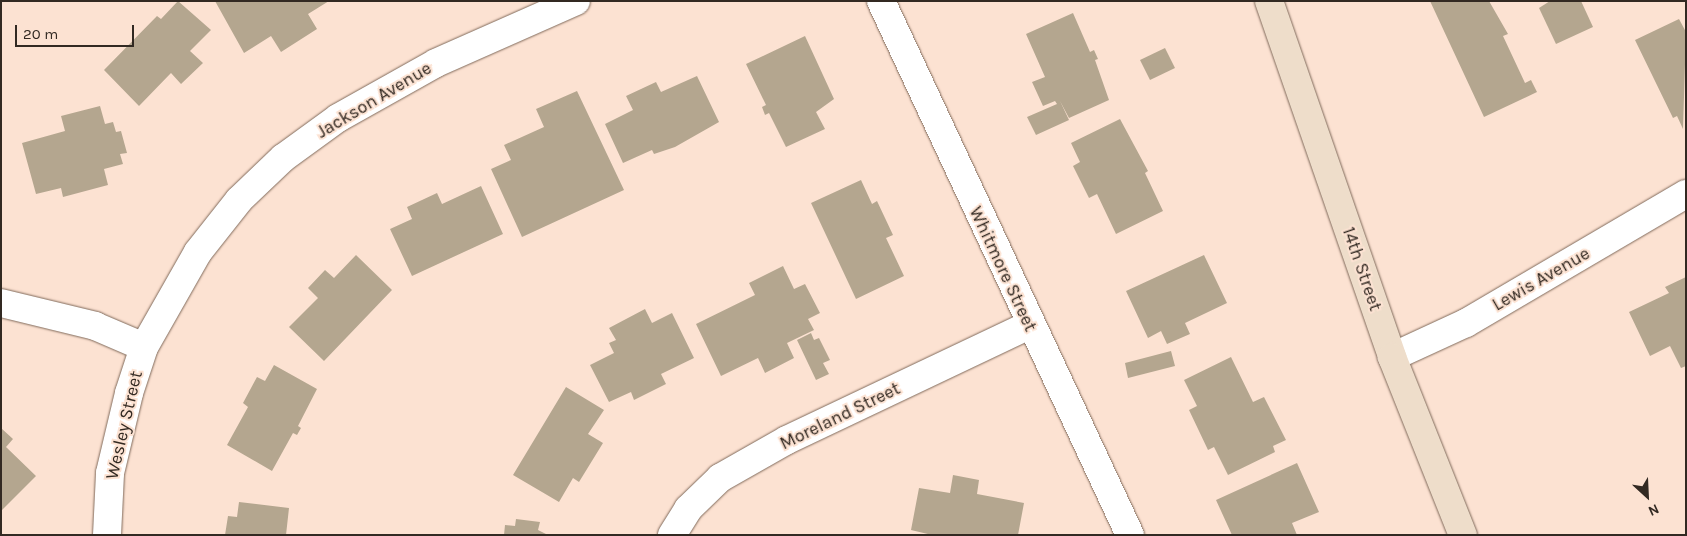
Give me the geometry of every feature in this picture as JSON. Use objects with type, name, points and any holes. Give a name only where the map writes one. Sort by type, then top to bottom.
[{"type":"street","name":"Jackson Avenue","points":[[144,347],[198,252],[239,200],[283,158],[338,118],[436,63],[576,1]]},
{"type":"street","name":"Whitmore Street","points":[[881,1],[1029,325],[1130,535]]},
{"type":"street","name":"14th Street","points":[[1269,1],[1392,356],[1463,535]]},
{"type":"street","name":"Lewis Avenue","points":[[1392,356],[1466,323],[1686,194]]},
{"type":"street","points":[[1,303],[96,326],[144,347]]},
{"type":"street","name":"Moreland Street","points":[[672,535],[688,509],[720,478],[787,440],[1029,325]]},
{"type":"street","name":"Wesley Street","points":[[107,535],[110,473],[129,393],[144,347]]},
{"type":"building","points":[[178,1],[211,30],[190,51],[203,63],[181,84],[171,73],[139,106],[104,70],[157,16],[161,19]]},
{"type":"building","points":[[215,1],[329,1],[308,14],[317,29],[281,52],[271,36],[244,53]]},
{"type":"building","points":[[1430,1],[1489,1],[1508,34],[1503,36],[1525,83],[1531,80],[1537,92],[1484,117]]},
{"type":"building","points":[[1550,1],[1581,1],[1593,27],[1556,44],[1539,8]]},
{"type":"building","points":[[1073,13],[1090,52],[1094,50],[1098,59],[1095,60],[1109,100],[1069,118],[1060,101],[1069,120],[1036,135],[1027,117],[1057,104],[1055,101],[1043,106],[1032,82],[1045,77],[1026,34]]},
{"type":"building","points":[[1679,19],[1686,32],[1683,129],[1677,116],[1673,118],[1635,40]]},
{"type":"building","points":[[805,36],[834,99],[816,112],[825,129],[786,147],[769,113],[765,115],[762,107],[766,105],[746,64]]},
{"type":"building","points":[[1165,48],[1175,68],[1150,80],[1140,60]]},
{"type":"building","points":[[697,76],[719,122],[675,147],[654,154],[652,150],[623,163],[605,124],[633,110],[626,96],[656,82],[661,92]]},
{"type":"building","points":[[577,91],[624,190],[522,237],[491,169],[511,160],[504,145],[544,127],[536,109]]},
{"type":"building","points":[[100,106],[105,124],[113,122],[116,132],[121,131],[127,153],[120,154],[123,164],[104,169],[108,185],[63,197],[61,188],[36,194],[22,143],[65,131],[61,116]]},
{"type":"building","points":[[1120,119],[1148,171],[1145,173],[1163,211],[1116,234],[1097,194],[1089,198],[1073,166],[1080,162],[1071,143]]},
{"type":"building","points":[[861,180],[872,204],[877,201],[893,235],[886,238],[904,276],[856,299],[811,203]]},
{"type":"building","points":[[481,186],[503,234],[412,276],[390,229],[412,219],[407,207],[437,193],[442,204]]},
{"type":"building","points":[[356,255],[392,290],[324,361],[289,327],[318,298],[308,288],[325,270],[334,278]]},
{"type":"building","points":[[1204,255],[1227,303],[1185,323],[1190,334],[1167,344],[1161,331],[1148,338],[1126,291]]},
{"type":"building","points":[[783,266],[794,289],[805,284],[820,313],[808,319],[814,330],[787,343],[794,358],[765,373],[758,358],[721,376],[696,324],[755,295],[749,283]]},
{"type":"building","points":[[1686,277],[1686,366],[1681,368],[1670,346],[1650,356],[1629,312],[1669,293],[1665,287]]},
{"type":"building","points":[[645,309],[652,323],[672,313],[694,358],[661,374],[666,384],[634,400],[631,392],[609,402],[590,365],[614,353],[609,343],[616,340],[609,328]]},
{"type":"building","points":[[811,333],[814,340],[819,338],[830,360],[823,363],[829,374],[816,380],[797,340]]},
{"type":"building","points":[[1171,351],[1175,366],[1128,378],[1125,363]]},
{"type":"building","points":[[1231,357],[1253,402],[1264,397],[1286,440],[1273,446],[1275,452],[1228,475],[1214,447],[1208,450],[1189,410],[1197,406],[1184,380]]},
{"type":"building","points":[[274,365],[317,389],[298,426],[301,428],[297,435],[293,433],[272,471],[227,445],[248,407],[243,403],[257,377],[265,381]]},
{"type":"building","points":[[566,387],[604,410],[588,434],[603,443],[579,482],[573,478],[559,502],[513,475]]},
{"type":"building","points":[[1,428],[13,439],[6,447],[36,476],[1,511]]},
{"type":"building","points":[[1297,463],[1319,512],[1292,523],[1297,535],[1232,535],[1216,500]]},
{"type":"building","points":[[953,475],[979,480],[977,494],[1024,503],[1018,535],[932,535],[911,530],[919,488],[950,493]]},
{"type":"building","points":[[239,502],[289,508],[286,535],[225,535],[228,516],[237,517]]},
{"type":"building","points":[[516,519],[540,522],[538,530],[548,535],[504,535],[505,525],[515,526]]}]
